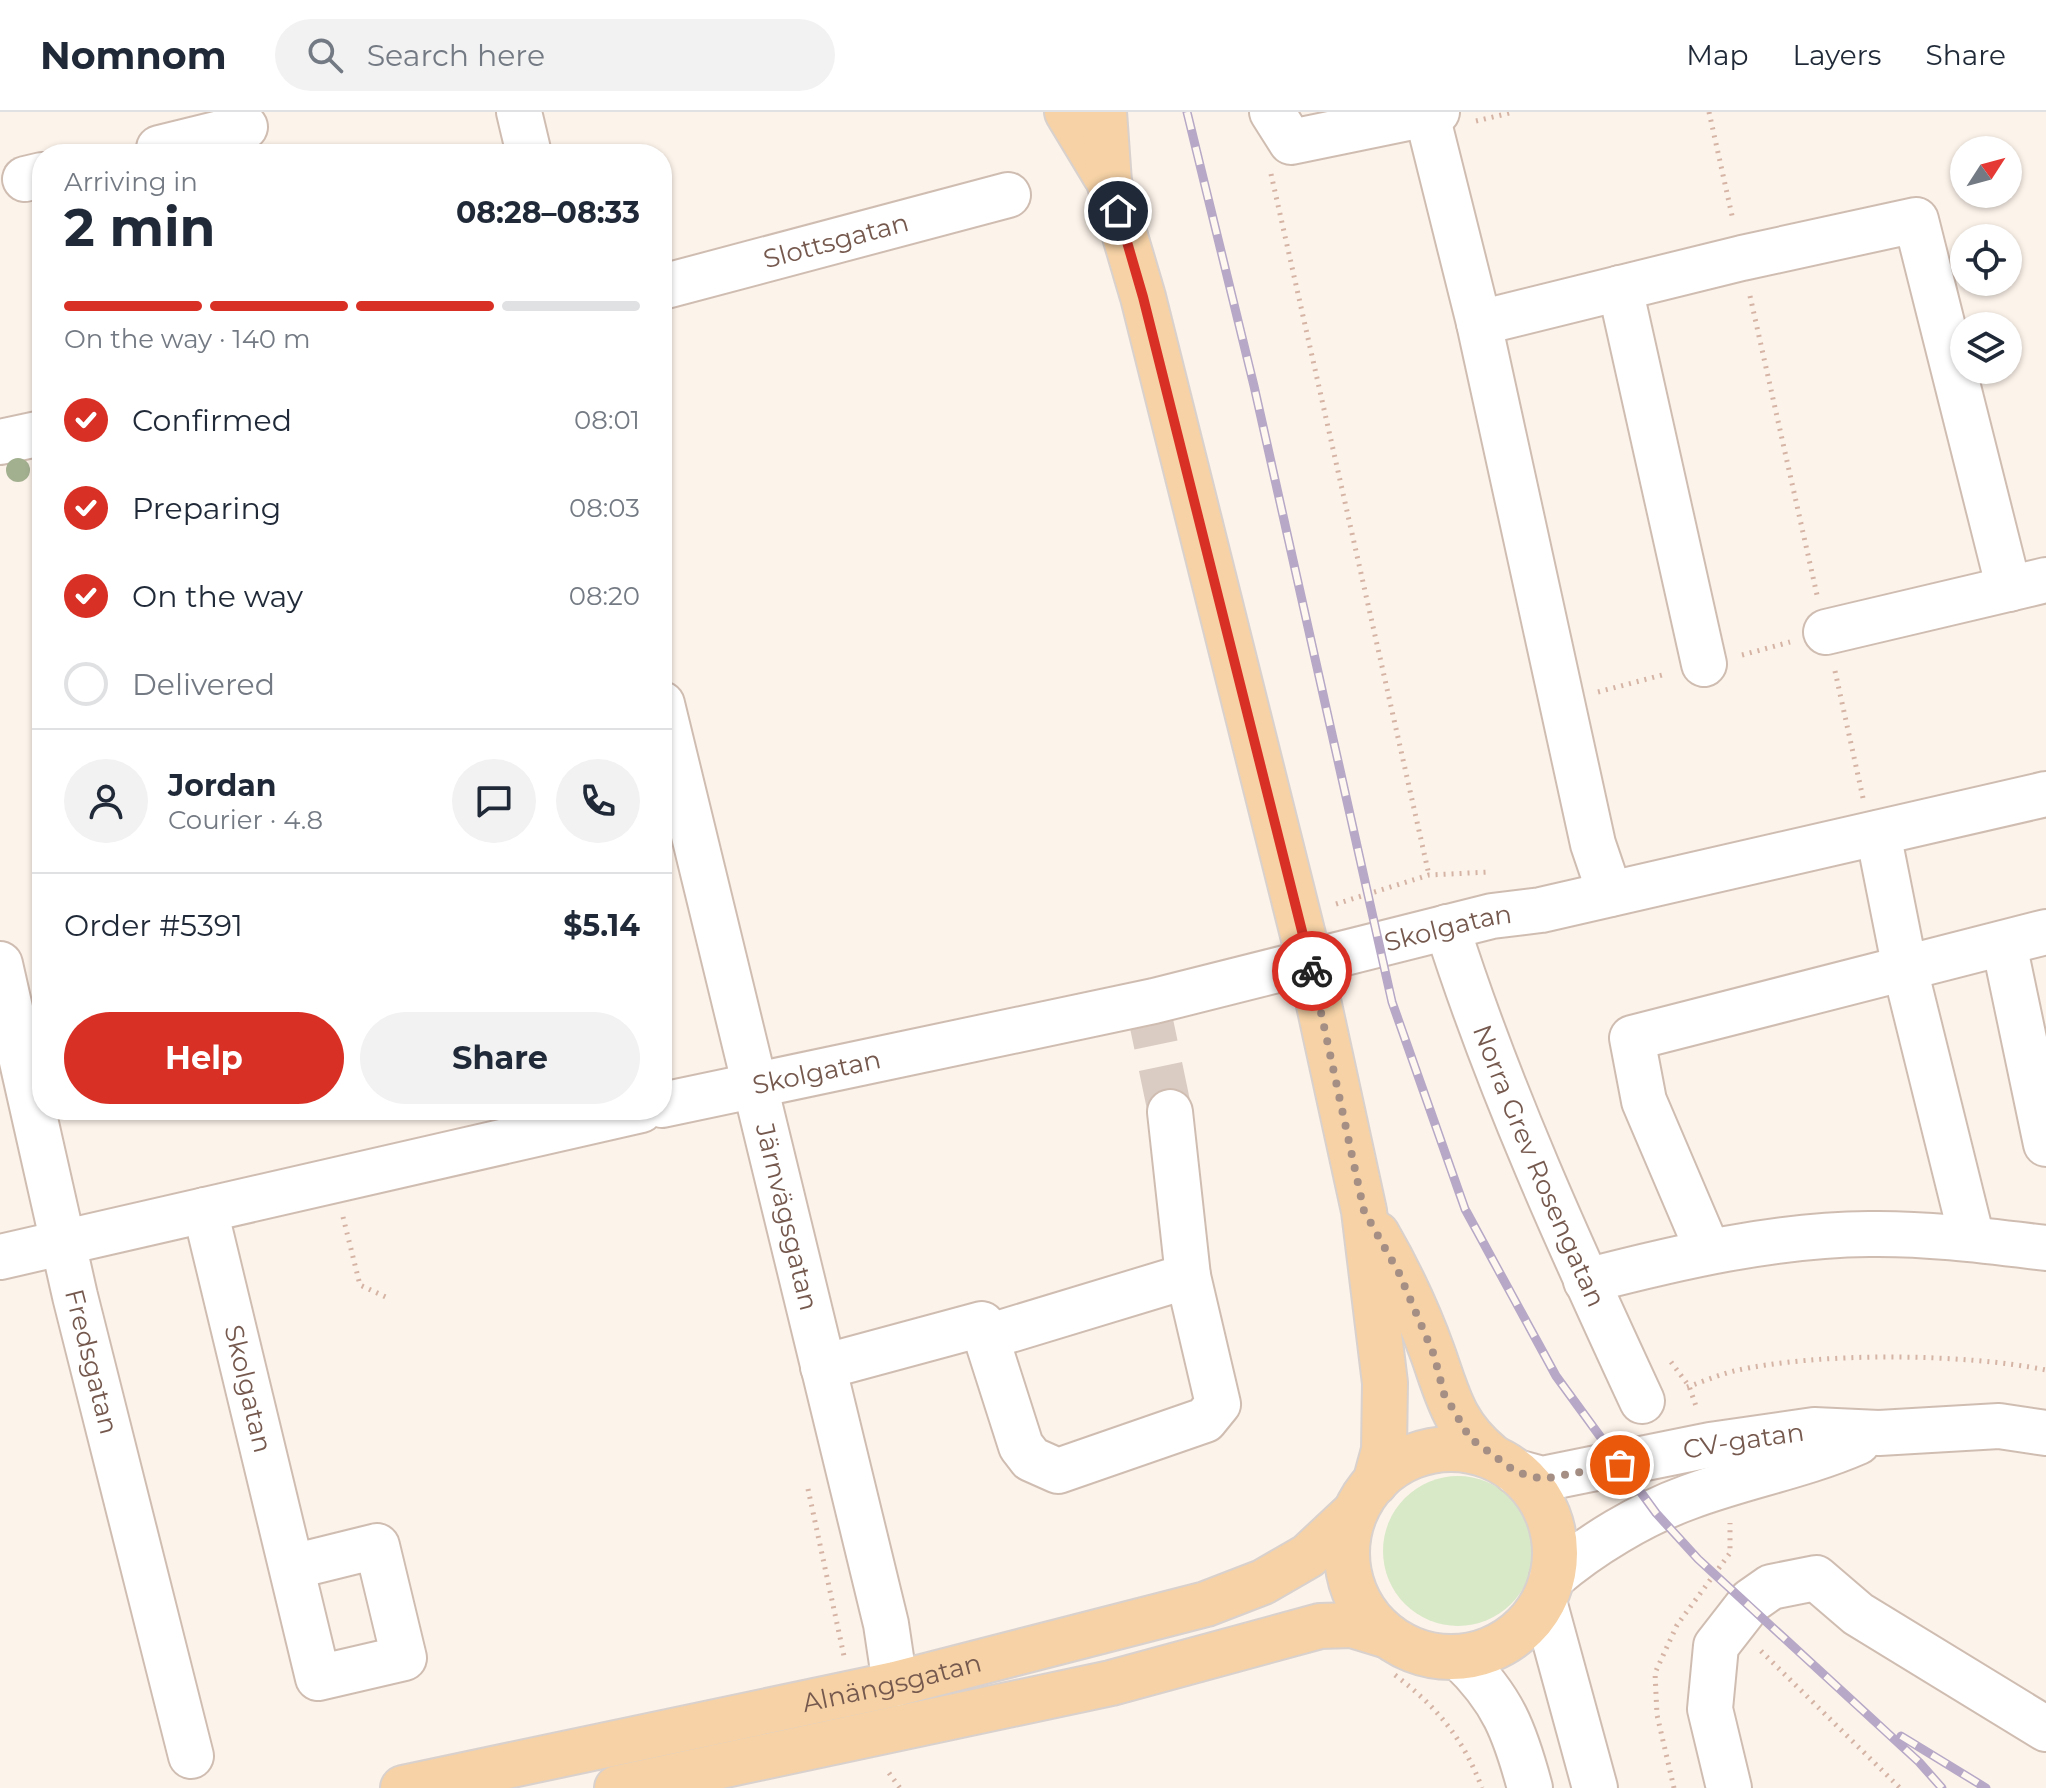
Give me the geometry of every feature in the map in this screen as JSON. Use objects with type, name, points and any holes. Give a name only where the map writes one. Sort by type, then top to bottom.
[{"type":"main road","points":[[1067,112],[1109,182]]},
{"type":"main road","points":[[1104,112],[1109,182],[1143,297],[1309,959],[1364,1211],[1385,1383],[1384,1450],[1347,1554],[1350,1577],[1388,1653],[1460,1658],[1488,1651],[1513,1639],[1548,1590],[1553,1525],[1538,1495],[1470,1438],[1444,1394],[1434,1355],[1399,1273],[1364,1211]]},
{"type":"main road","points":[[1365,1498],[1401,1462],[1434,1449],[1463,1449],[1503,1463]]},
{"type":"main road","name":"Alnängsgatan","points":[[403,1788],[895,1684],[1220,1598],[1263,1582],[1308,1556],[1365,1498]]},
{"type":"main road","name":"Alnängsgatan","points":[[617,1788],[1111,1683],[1320,1626],[1352,1625],[1388,1653]]},
{"type":"main road","points":[[895,1684],[906,1728]]},
{"type":"street","points":[[519,112],[527,144]]},
{"type":"street","points":[[1281,128],[1434,122],[1593,844],[1610,894]]},
{"type":"street","points":[[181,144],[245,127]]},
{"type":"street","name":"Slottsgatan","points":[[672,284],[1008,195]]},
{"type":"street","points":[[1479,323],[1742,258],[1916,220],[2028,585],[1826,632]]},
{"type":"street","points":[[1620,288],[1704,664]]},
{"type":"street","points":[[0,442],[32,435]]},
{"type":"street","name":"Järnvägsgatan","points":[[672,745],[886,1624],[895,1684]]},
{"type":"street","name":"Skolgatan","points":[[672,1103],[1154,1001],[1309,959],[1610,894],[1871,816],[2046,794]]},
{"type":"street","points":[[1871,816],[1905,969],[1972,1239]]},
{"type":"street","name":"Norra Grev Rosengatan","points":[[1447,927],[1468,992],[1536,1166],[1642,1401]]},
{"type":"street","points":[[1708,1251],[1644,1101],[1632,1038],[2046,932]]},
{"type":"street","points":[[2004,944],[2046,1144]]},
{"type":"street","name":"Fredsgatan","points":[[0,964],[32,1072]]},
{"type":"street","points":[[823,1367],[982,1324],[1021,1446],[1031,1459],[1058,1471],[1205,1420],[1218,1404],[1188,1276],[1170,1112]]},
{"type":"street","name":"Fredsgatan","points":[[42,1120],[64,1243],[191,1756]]},
{"type":"street","points":[[0,1257],[598,1120]]},
{"type":"street","name":"Skolgatan","points":[[205,1210],[292,1567]]},
{"type":"street","points":[[1586,1281],[1708,1251],[1869,1234],[1972,1239],[2046,1248]]},
{"type":"street","points":[[987,1337],[1188,1276]]},
{"type":"street","name":"CV-gatan","points":[[1503,1463],[1542,1479],[1710,1445],[1814,1430],[1879,1433],[1999,1426],[2046,1433]]},
{"type":"street","name":"CV-gatan","points":[[1548,1590],[1570,1562],[1685,1498],[1823,1457],[1879,1433]]},
{"type":"street","points":[[1729,1788],[1710,1709],[1709,1685],[1716,1646],[1751,1601],[1771,1587],[1816,1578],[1858,1614],[2046,1729]]},
{"type":"street","points":[[1548,1590],[1595,1788]]},
{"type":"street","points":[[1460,1658],[1487,1684],[1507,1715],[1530,1788]]},
{"type":"path","points":[[1709,112],[1826,632],[1871,816]]},
{"type":"path","points":[[1281,128],[1270,170],[1429,875]]},
{"type":"path","points":[[333,1181],[360,1285],[388,1298]]},
{"type":"path","points":[[1642,1401],[1733,1371],[1797,1362],[1914,1358],[2046,1370]]},
{"type":"path","points":[[1700,1593],[1900,1788]]},
{"type":"path","points":[[1388,1653],[1470,1756],[1482,1788]]},
{"type":"path","points":[[883,1770],[892,1774],[900,1788]]},
{"type":"green space","points":[[1458,1476],[1487,1482],[1511,1498],[1527,1522],[1533,1551],[1527,1580],[1511,1604],[1487,1620],[1458,1626],[1429,1620],[1405,1604],[1389,1580],[1383,1551],[1389,1522],[1405,1498],[1429,1482]]},
{"type":"tunnel","points":[[1147,1002],[1170,1112]]},
{"type":"railway","points":[[1187,112],[1254,386],[1392,1002],[1465,1209],[1556,1376],[1656,1513],[1698,1559],[1919,1762],[1942,1788]]},
{"type":"railway","points":[[1901,1736],[1986,1788]]},
{"type":"way so far","points":[[1312,971],[1364,1211],[1399,1273],[1434,1355],[1444,1394],[1470,1438],[1516,1472],[1542,1479],[1620,1465]]},
{"type":"route","points":[[1118,211],[1143,297],[1312,971]]}]
